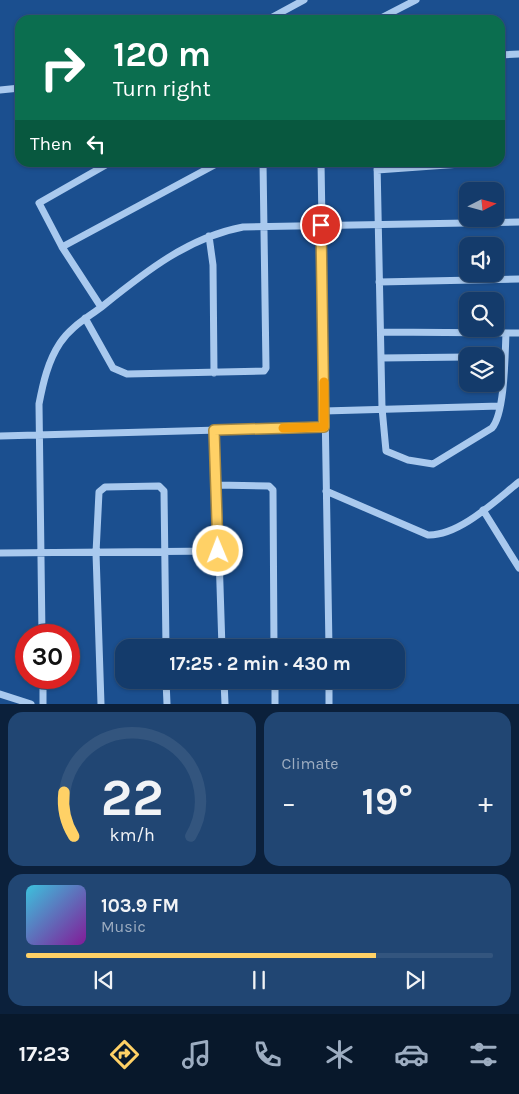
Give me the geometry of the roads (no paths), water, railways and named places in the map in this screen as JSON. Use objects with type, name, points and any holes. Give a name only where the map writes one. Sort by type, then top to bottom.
[{"type":"street","points":[[276,15],[304,0]]},
{"type":"street","points":[[386,15],[416,0]]},
{"type":"street","points":[[505,55],[519,54]]},
{"type":"street","points":[[0,90],[15,88]]},
{"type":"street","points":[[102,167],[40,201],[39,205],[62,247],[102,307]]},
{"type":"street","points":[[62,247],[211,167]]},
{"type":"street","points":[[85,318],[113,368],[127,374],[260,373],[266,368],[263,167]]},
{"type":"street","points":[[321,167],[329,639]]},
{"type":"street","points":[[377,167],[383,443],[386,451],[392,455],[429,464],[436,463],[492,428],[498,419],[500,406],[506,332]]},
{"type":"street","points":[[42,624],[39,404],[45,377],[60,343],[85,318],[102,307],[143,273],[209,236],[243,227],[519,222]]},
{"type":"street","points":[[209,236],[213,265],[214,373]]},
{"type":"street","points":[[379,282],[519,279]]},
{"type":"street","points":[[381,332],[519,332]]},
{"type":"street","points":[[381,358],[459,356]]},
{"type":"street","points":[[324,411],[500,406]]},
{"type":"street","points":[[0,436],[324,427]]},
{"type":"street","points":[[214,430],[222,639]]},
{"type":"street","points":[[326,491],[428,535],[446,534],[483,510],[519,482]]},
{"type":"street","points":[[216,485],[269,486],[273,490],[274,639]]},
{"type":"street","points":[[101,704],[96,552],[97,506],[102,489],[159,486],[164,491],[166,639]]},
{"type":"street","points":[[483,510],[519,568]]},
{"type":"street","points":[[0,553],[218,551]]},
{"type":"street","points":[[43,689],[44,704]]},
{"type":"street","points":[[166,689],[167,704]]},
{"type":"street","points":[[224,689],[225,704]]},
{"type":"street","points":[[275,689],[275,704]]},
{"type":"street","points":[[329,689],[329,704]]},
{"type":"street","points":[[0,694],[31,704]]}]
